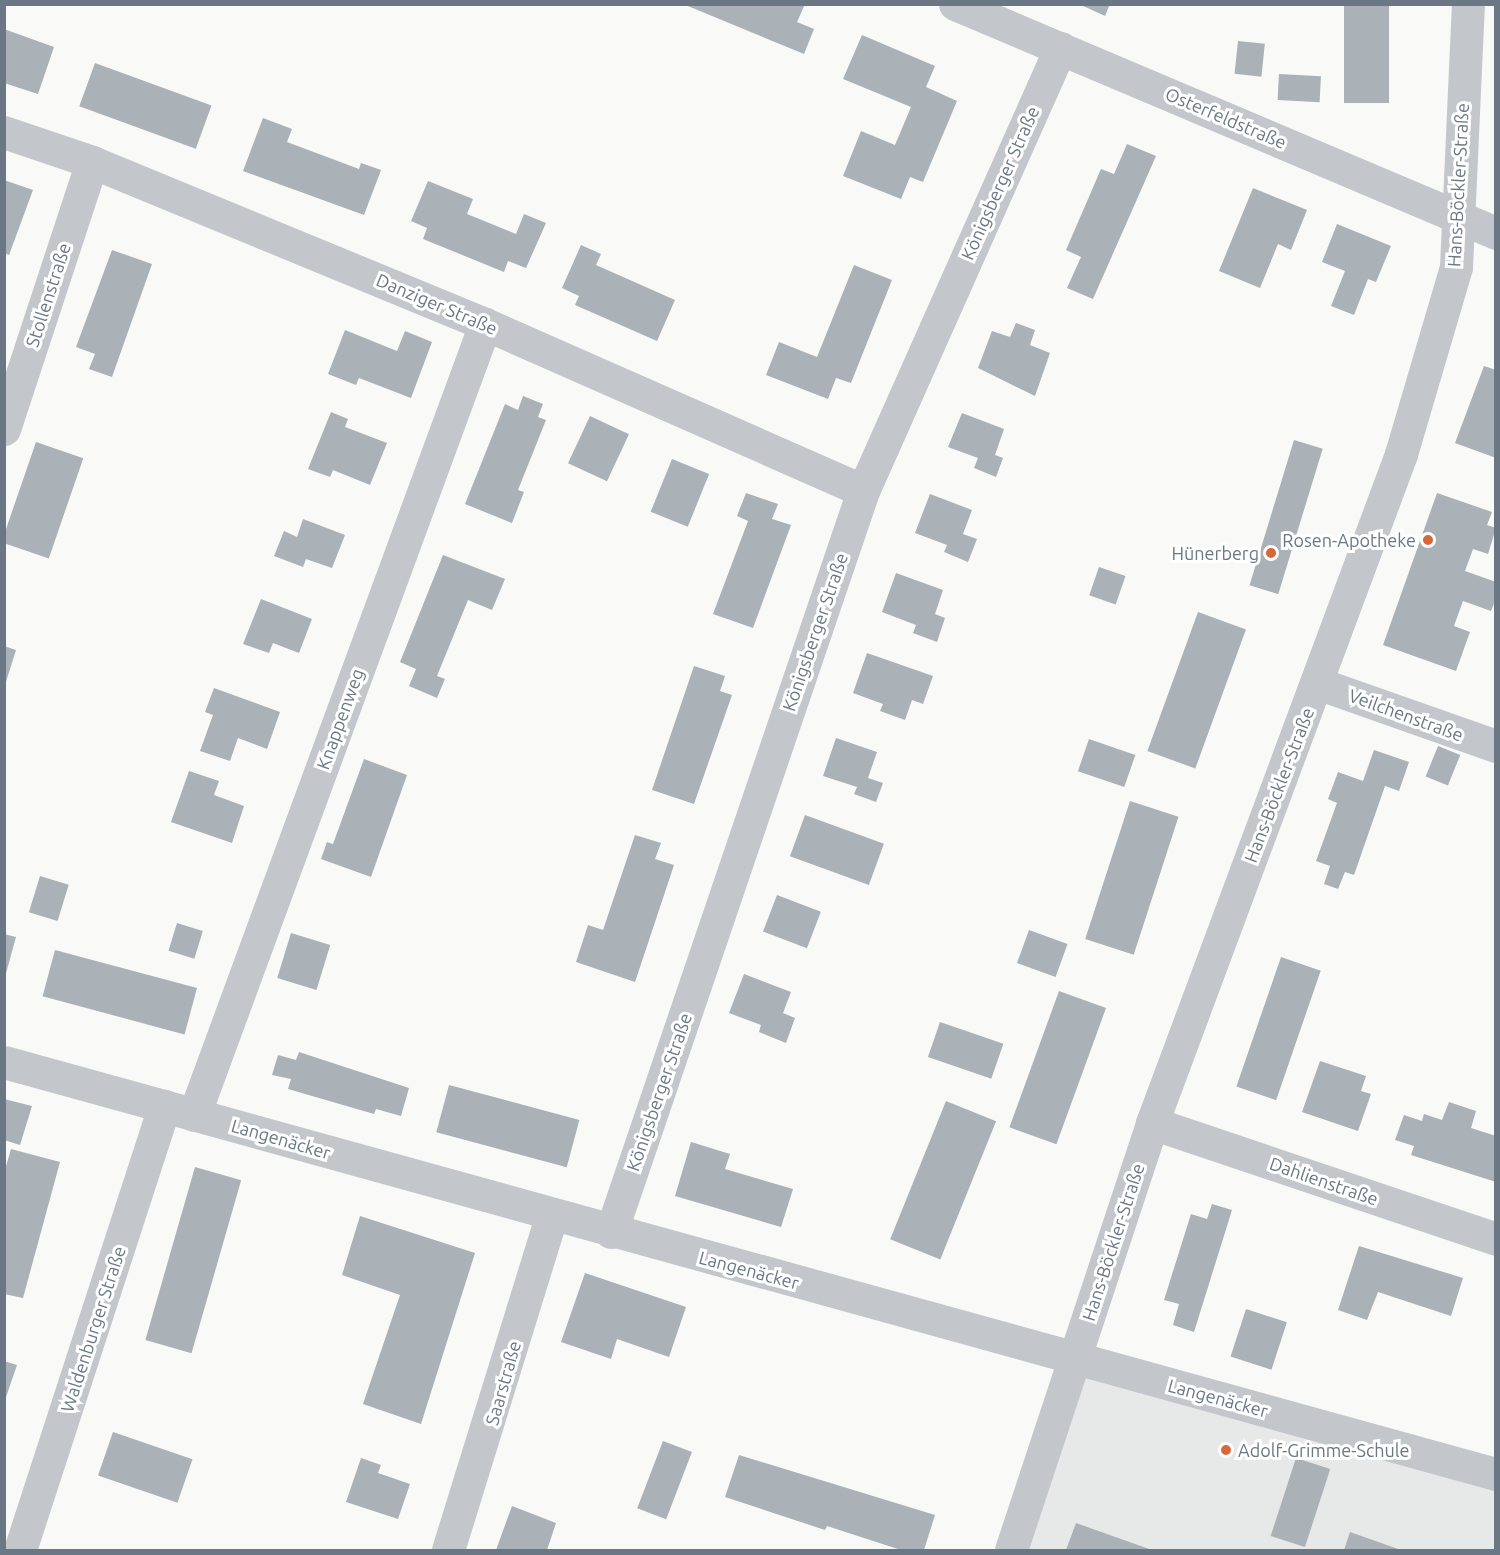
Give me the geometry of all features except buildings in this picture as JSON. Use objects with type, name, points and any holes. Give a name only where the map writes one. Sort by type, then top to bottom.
[{"type":"street","name":"Hans-Böckler-Straße","points":[[1011,1551],[1152,1123],[1401,454],[1456,267],[1468,4]]},
{"type":"street","name":"Osterfeldstraße","points":[[960,6],[1496,233]]},
{"type":"street","name":"Königsberger Straße","points":[[611,1232],[863,491],[1060,48]]},
{"type":"street","name":"Danziger Straße","points":[[4,132],[92,162],[485,324],[863,491]]},
{"type":"street","name":"Stollenstraße","points":[[4,429],[92,162]]},
{"type":"street","name":"Knappenweg","points":[[194,1115],[485,324]]},
{"type":"street","name":"Veilchenstraße","points":[[1317,683],[1496,746]]},
{"type":"street","name":"Langenäcker","points":[[4,1062],[611,1232],[1496,1474]]},
{"type":"street","name":"Waldenburger Straße","points":[[20,1551],[164,1106]]},
{"type":"street","name":"Dahlienstraße","points":[[1152,1123],[1496,1239]]},
{"type":"street","name":"Saarstraße","points":[[448,1551],[552,1215]]},
{"type":"shaded area","name":"Adolf-Grimme-Schule","points":[[1075,1359],[1495,1474],[1495,1550],[1011,1550]]},
{"type":"place","name":"Rosen-Apotheke","points":[[1428,540]]},
{"type":"place","name":"Hünerberg","points":[[1271,553]]},
{"type":"place","name":"Adolf-Grimme-Schule","points":[[1226,1450]]}]
